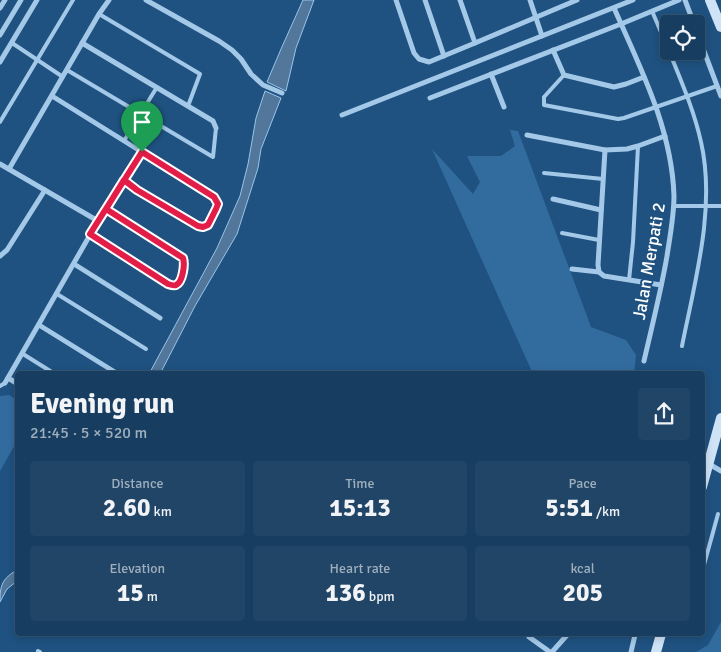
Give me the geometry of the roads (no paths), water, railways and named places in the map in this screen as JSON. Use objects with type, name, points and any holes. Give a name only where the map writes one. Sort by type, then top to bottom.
[{"type":"main road","points":[[710,0],[721,28]]},
{"type":"main road","points":[[705,477],[721,418]]},
{"type":"main road","points":[[656,652],[660,636]]},
{"type":"street","points":[[0,8],[4,0]]},
{"type":"street","points":[[0,34],[21,0]]},
{"type":"street","points":[[0,62],[37,0]]},
{"type":"street","points":[[9,169],[109,0]]},
{"type":"street","points":[[146,0],[220,41],[236,54],[263,86],[282,93]]},
{"type":"street","points":[[396,0],[414,53],[419,60],[429,62],[536,17],[564,3],[577,0]]},
{"type":"street","points":[[425,0],[444,56]]},
{"type":"street","points":[[460,0],[475,43]]},
{"type":"street","points":[[530,0],[542,36]]},
{"type":"street","points":[[342,115],[633,0]]},
{"type":"street","points":[[430,98],[679,0]]},
{"type":"street","points":[[685,0],[691,15]]},
{"type":"street","name":"Jalan Merpati 2","points":[[614,8],[656,107],[668,149],[672,178],[674,206],[670,240],[644,361]]},
{"type":"street","points":[[82,43],[213,121],[216,128]]},
{"type":"street","points":[[553,50],[564,76],[614,87],[644,77]]},
{"type":"street","points":[[705,54],[721,96]]},
{"type":"street","points":[[491,74],[504,107]]},
{"type":"street","points":[[52,96],[214,197],[218,204],[208,225],[203,227]]},
{"type":"street","points":[[527,135],[605,150],[627,149],[665,136]]},
{"type":"street","points":[[599,272],[599,240],[605,150]]},
{"type":"street","points":[[4,382],[23,354],[90,234],[142,152]]},
{"type":"street","points":[[0,164],[98,221]]},
{"type":"street","points":[[0,256],[7,250],[45,190]]},
{"type":"street","points":[[553,199],[601,210]]},
{"type":"street","points":[[106,209],[183,258]]},
{"type":"street","points":[[0,246],[7,250]]},
{"type":"street","points":[[74,264],[160,318]]},
{"type":"street","points":[[572,269],[599,272],[604,276],[661,285]]},
{"type":"street","points":[[39,325],[113,371]]},
{"type":"street","points":[[709,464],[721,471]]},
{"type":"street","points":[[529,637],[551,652],[566,636]]},
{"type":"street","points":[[631,652],[636,636]]},
{"type":"lane","points":[[0,122],[73,0]]},
{"type":"lane","points":[[652,11],[660,30]]},
{"type":"lane","points":[[99,14],[200,74],[188,106]]},
{"type":"lane","points":[[12,43],[63,77]]},
{"type":"lane","points":[[673,60],[688,96],[701,142],[706,173],[707,206],[699,265],[682,346]]},
{"type":"lane","points":[[67,70],[213,156],[216,128]]},
{"type":"lane","points":[[564,76],[544,97],[544,105],[618,119],[717,86]]},
{"type":"lane","points":[[124,141],[157,88]]},
{"type":"lane","points":[[630,280],[638,146]]},
{"type":"lane","points":[[544,173],[603,179]]},
{"type":"lane","points":[[124,180],[190,222],[203,227]]},
{"type":"lane","points":[[674,206],[721,206]]},
{"type":"lane","points":[[90,234],[174,286],[180,282],[185,264],[183,258]]},
{"type":"lane","points":[[562,234],[599,240]]},
{"type":"lane","points":[[57,294],[146,349]]},
{"type":"lane","points":[[23,354],[50,371]]},
{"type":"lane","points":[[705,561],[718,514]]}]
